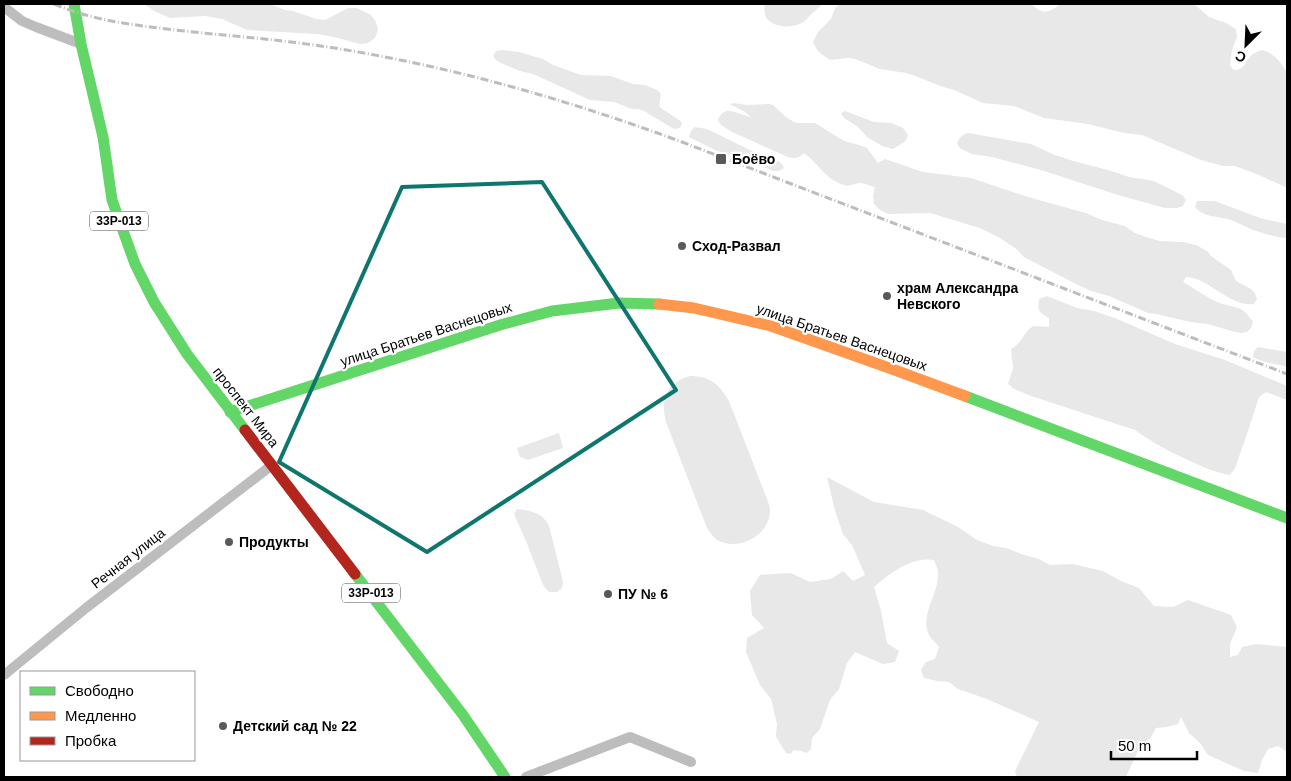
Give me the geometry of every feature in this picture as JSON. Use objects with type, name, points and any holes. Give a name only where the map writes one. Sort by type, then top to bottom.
[{"type":"main road","name":"проспект Мира","points":[[74,4],[81,44],[104,137],[112,200],[135,264],[154,302],[186,354],[463,715],[505,777]]},
{"type":"main road","name":"улица Братьев Васнецовых","points":[[230,412],[500,325],[552,311],[619,304],[643,303],[666,305],[702,310],[771,326],[892,369],[1287,518]]},
{"type":"street","points":[[4,7],[22,21],[81,44]]},
{"type":"street","name":"Речная улица","points":[[4,675],[86,608],[272,465]]},
{"type":"street","points":[[526,777],[630,737],[691,762]]},
{"type":"highlighted area","points":[[542,182],[676,390],[427,552],[279,462],[402,187]]},
{"type":"shaded area","points":[[144,4],[270,4],[285,10],[325,20],[348,8],[357,8],[371,15],[376,22],[378,30],[375,38],[368,43],[360,44],[317,34],[247,30],[222,19],[205,16],[170,18]]},
{"type":"shaded area","points":[[765,4],[823,4],[805,21],[792,26],[785,26],[771,23],[764,12]]},
{"type":"shaded area","points":[[840,4],[1032,4],[1039,10],[1046,12],[1060,4],[1194,4],[1209,17],[1236,29],[1237,38],[1232,49],[1230,66],[1234,70],[1242,68],[1253,54],[1262,50],[1277,58],[1287,73],[1287,188],[1235,166],[1223,166],[1201,160],[1142,135],[1124,133],[1088,124],[1044,118],[1014,106],[983,103],[918,77],[880,69],[855,59],[830,60],[820,53],[813,42],[818,32],[831,19],[835,8]]},
{"type":"shaded area","points":[[496,51],[519,52],[543,59],[553,65],[581,75],[611,76],[657,90],[661,94],[659,106],[682,123],[680,128],[674,129],[638,109],[632,109],[614,102],[590,100],[533,74],[503,64],[493,56]]},
{"type":"shaded area","points":[[730,104],[773,105],[794,122],[815,123],[844,141],[867,148],[878,163],[885,159],[923,172],[971,178],[1125,226],[1135,233],[1146,237],[1160,241],[1183,242],[1196,245],[1207,251],[1231,270],[1236,281],[1251,289],[1257,299],[1254,304],[1245,304],[1194,278],[1186,277],[1183,282],[1219,303],[1244,311],[1253,322],[1251,328],[1247,332],[1241,333],[1208,324],[1148,313],[1070,281],[1024,257],[1000,238],[980,228],[930,213],[888,214],[874,204],[875,187],[861,183],[848,186],[838,183],[804,153],[797,158],[788,157],[732,132],[721,125],[718,120],[724,112],[732,111],[751,117]]},
{"type":"shaded area","points":[[845,111],[874,122],[891,123],[903,128],[908,135],[907,139],[893,149],[882,146],[867,137],[858,127],[843,117],[841,113]]},
{"type":"shaded area","points":[[695,127],[707,129],[754,152],[771,157],[781,163],[784,168],[779,171],[773,171],[740,157],[717,151],[689,137]]},
{"type":"shaded area","points":[[968,133],[1031,144],[1073,161],[1129,177],[1154,181],[1182,195],[1186,200],[1183,206],[1165,208],[1041,170],[992,157],[972,154],[961,149],[957,144],[961,137]]},
{"type":"shaded area","points":[[1197,201],[1215,201],[1260,218],[1287,224],[1287,238],[1261,233],[1231,220],[1203,213],[1195,207]]},
{"type":"shaded area","points":[[1047,296],[1077,308],[1115,318],[1175,344],[1225,360],[1287,386],[1287,400],[1266,392],[1259,397],[1235,468],[1230,475],[1210,470],[1183,458],[1135,430],[1014,389],[1008,384],[1013,368],[1011,349],[1018,344],[1033,326],[1049,327],[1049,318],[1041,313],[1038,306],[1039,299]]},
{"type":"shaded area","points":[[1258,347],[1287,352],[1287,367],[1261,361],[1253,357],[1254,351]]},
{"type":"shaded area","points":[[690,376],[697,376],[713,382],[722,390],[729,401],[769,504],[769,519],[765,527],[759,534],[743,543],[725,543],[717,540],[707,528],[666,422],[664,406],[667,393],[676,383]]},
{"type":"shaded area","points":[[559,433],[563,448],[528,460],[520,457],[517,448]]},
{"type":"shaded area","points":[[827,477],[874,502],[923,510],[958,527],[977,540],[993,546],[1006,548],[1039,559],[1050,565],[1073,564],[1103,571],[1139,588],[1154,606],[1173,607],[1188,600],[1231,615],[1237,627],[1230,644],[1230,657],[1238,655],[1242,647],[1256,644],[1287,647],[1287,752],[1278,746],[1268,749],[1258,773],[1244,771],[1208,755],[1200,743],[1189,733],[1181,717],[1178,724],[1156,728],[1150,739],[1141,744],[1126,777],[1017,777],[1015,771],[1039,722],[987,699],[958,689],[949,682],[924,678],[921,670],[926,662],[935,659],[939,647],[930,636],[926,620],[938,580],[938,569],[934,560],[927,560],[915,561],[902,567],[874,587],[887,643],[899,651],[895,662],[883,664],[855,652],[847,663],[839,689],[830,700],[820,729],[812,738],[811,749],[807,753],[794,750],[790,754],[786,753],[776,737],[777,724],[771,699],[760,685],[746,652],[747,638],[764,628],[752,615],[750,591],[760,575],[791,573],[810,582],[831,579],[843,571],[853,581],[865,575],[852,545],[843,534]]},
{"type":"shaded area","points":[[517,509],[527,510],[540,515],[549,526],[563,582],[562,588],[557,592],[549,592],[543,585],[514,514]]},
{"type":"railway","points":[[54,4],[96,18],[124,23],[296,43],[361,53],[454,72],[546,97],[682,142],[1287,374]]},
{"type":"traffic: fast","points":[[74,4],[81,44],[103,137],[112,200],[135,264],[154,302],[187,354],[245,430]]},
{"type":"traffic: fast","points":[[230,412],[500,325],[552,311],[619,303],[659,304]]},
{"type":"traffic: fast","points":[[965,396],[1287,518]]},
{"type":"traffic: fast","points":[[355,574],[463,715],[505,777]]},
{"type":"traffic: slow","points":[[659,304],[694,308],[771,326],[965,396]]},
{"type":"traffic: jam","points":[[245,430],[355,574]]},
{"type":"place","name":"Боёво","points":[[721,159]]},
{"type":"place","name":"Сход-Развал","points":[[682,246]]},
{"type":"place","name":"храм Александра Невского","points":[[887,296]]},
{"type":"place","name":"Продукты","points":[[229,542]]},
{"type":"place","name":"ПУ № 6","points":[[608,594]]},
{"type":"place","name":"Детский сад № 22","points":[[223,726]]}]
